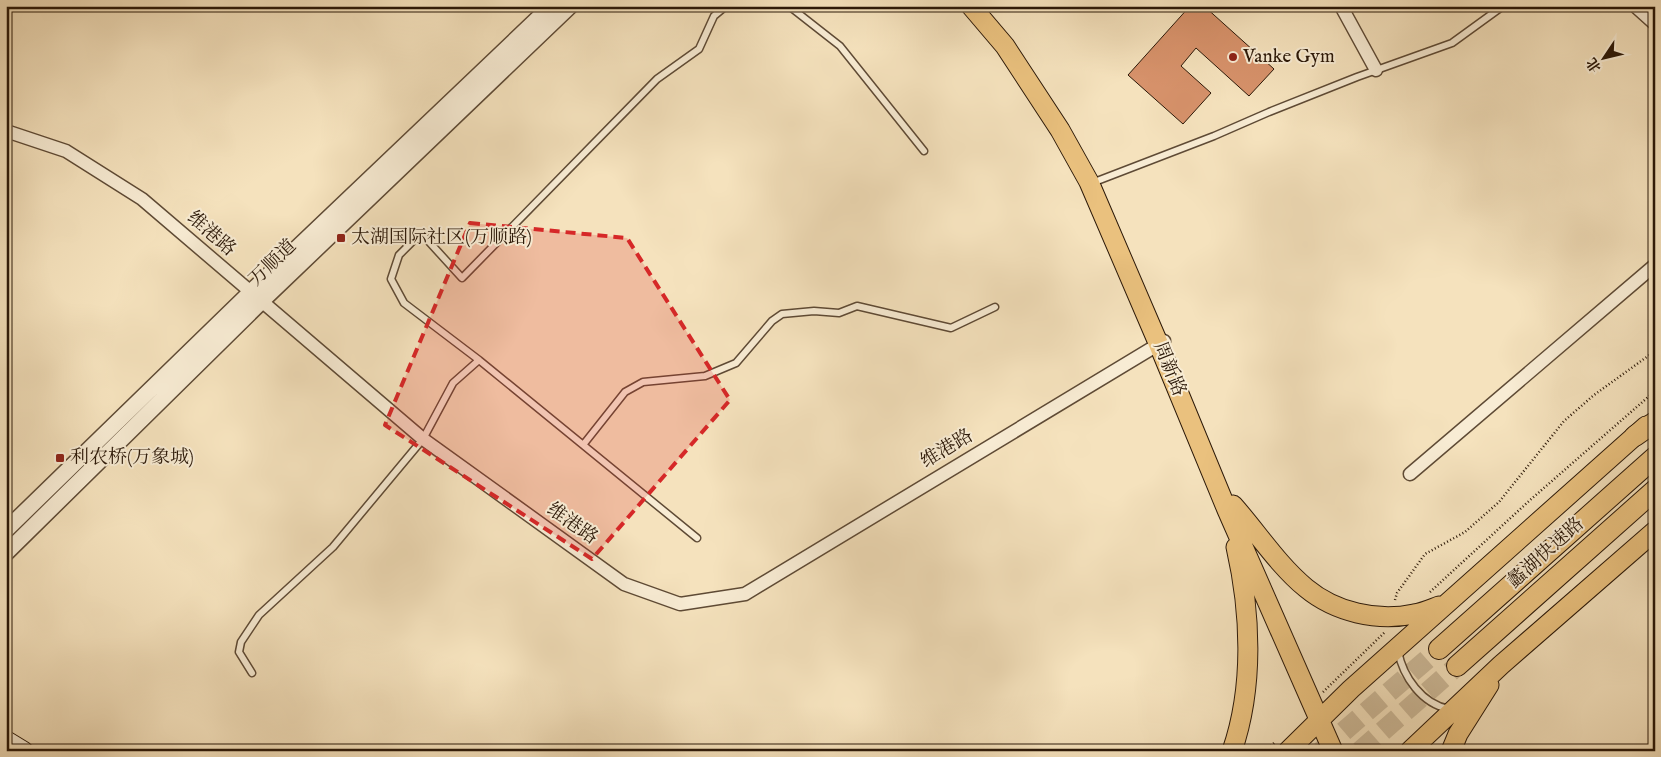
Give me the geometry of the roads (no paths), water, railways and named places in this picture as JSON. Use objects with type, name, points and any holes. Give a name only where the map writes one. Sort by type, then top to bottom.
[{"type":"highway","points":[[1635,436],[1655,422]]},
{"type":"highway","name":"蠡湖快速路","points":[[1439,649],[1655,457]]},
{"type":"highway","name":"蠡湖快速路","points":[[1457,666],[1655,490]]},
{"type":"main road","name":"周新路","points":[[971,6],[1005,46],[1060,130],[1089,182],[1161,339]]},
{"type":"main road","name":"周新路","points":[[981,6],[1012,44],[1054,108],[1097,181],[1230,507],[1321,719],[1332,751]]},
{"type":"main road","points":[[1282,746],[1321,719],[1445,604],[1655,418]]},
{"type":"main road","name":"周新路","points":[[1230,507],[1316,699],[1321,719],[1339,751]]},
{"type":"main road","points":[[1230,507],[1307,589],[1330,603],[1358,614],[1396,616],[1414,614],[1445,604]]},
{"type":"main road","points":[[1230,507],[1244,602],[1247,638],[1244,704],[1232,751]]},
{"type":"main road","points":[[1410,751],[1501,665],[1655,531]]},
{"type":"main road","points":[[1451,751],[1458,734],[1501,665]]},
{"type":"main road","points":[[6,740],[24,751]]},
{"type":"street","name":"万顺道","points":[[6,553],[258,295],[550,6]]},
{"type":"street","name":"万顺道","points":[[6,530],[570,6]]},
{"type":"street","points":[[1341,6],[1376,70]]},
{"type":"street","points":[[1636,6],[1655,24]]},
{"type":"street","name":"维港路","points":[[6,124],[68,146],[145,193],[258,295]]},
{"type":"street","name":"维港路","points":[[6,131],[66,151],[142,199],[424,436],[626,578],[682,597],[742,587],[1161,339]]},
{"type":"street","points":[[1410,474],[1655,265]]},
{"type":"lane","points":[[697,538],[479,360],[404,303],[391,279],[399,256],[421,233],[462,278],[657,79],[699,49],[714,16],[726,6]]},
{"type":"lane","points":[[789,6],[840,46],[924,151]]},
{"type":"lane","points":[[1097,181],[1376,70],[1452,43],[1503,6]]},
{"type":"lane","points":[[583,445],[625,392],[643,382],[705,376],[736,363],[772,321],[782,314],[814,310],[839,313],[857,306],[951,328],[995,307]]},
{"type":"lane","points":[[252,673],[239,652],[242,642],[259,616],[333,547],[424,436],[453,383],[479,360]]},
{"type":"lane","points":[[1397,648],[1401,665],[1409,680],[1429,701],[1440,707],[1454,710]]},
{"type":"tunnel","points":[[1321,751],[1439,649]]},
{"type":"tunnel","points":[[1360,751],[1457,666]]},
{"type":"place","name":"Vanke Gym","points":[[1233,57]]},
{"type":"place","name":"太湖国际社区(万顺路)","points":[[341,238]]},
{"type":"place","name":"利农桥(万象城)","points":[[60,458]]}]
